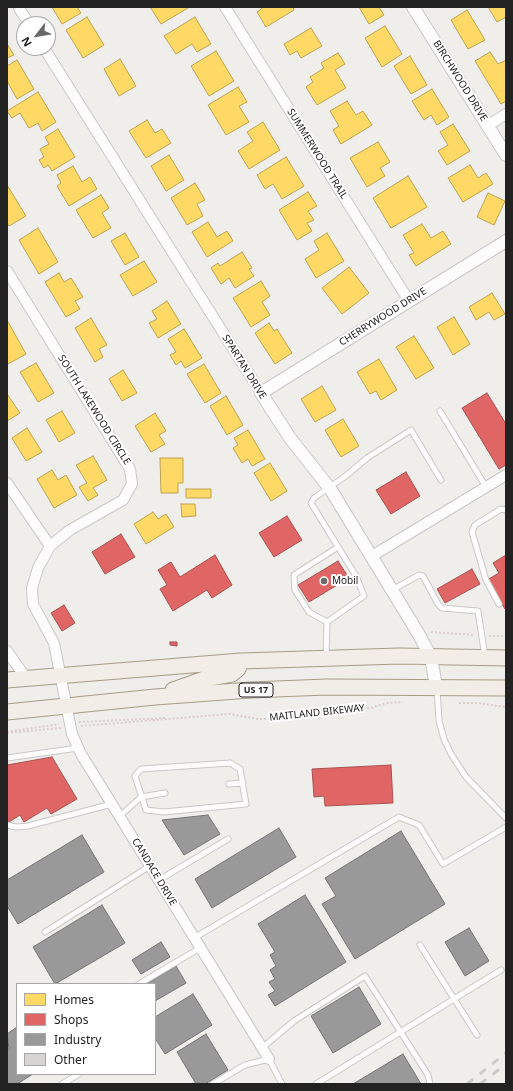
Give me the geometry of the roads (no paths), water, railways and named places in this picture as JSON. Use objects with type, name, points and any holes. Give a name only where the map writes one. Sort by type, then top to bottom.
[{"type":"main road","points":[[7,680],[241,661],[326,657],[506,658]]},
{"type":"main road","points":[[155,697],[204,679],[232,674],[238,669],[241,661]]},
{"type":"main road","name":"US 17","points":[[7,712],[155,697],[328,687],[506,688]]},
{"type":"street","name":"SUMMERWOOD TRAIL","points":[[225,7],[409,301]]},
{"type":"street","points":[[19,8],[24,16]]},
{"type":"street","name":"BIRCHWOOD DRIVE","points":[[415,8],[506,155]]},
{"type":"street","name":"SPARTAN DRIVE","points":[[49,56],[290,438],[329,487],[372,556],[431,657],[436,687]]},
{"type":"street","points":[[488,126],[506,114]]},
{"type":"street","name":"CHERRYWOOD DRIVE","points":[[261,393],[506,241]]},
{"type":"street","name":"SOUTH LAKEWOOD CIRCLE","points":[[7,270],[130,469],[132,484],[123,500],[70,530],[50,546]]},
{"type":"street","points":[[372,556],[506,475]]},
{"type":"street","points":[[7,483],[50,546]]},
{"type":"street","name":"CANDACE DRIVE","points":[[50,546],[38,568],[32,588],[34,604],[54,643],[62,676],[65,706],[72,734],[78,748],[269,1059]]},
{"type":"street","points":[[7,651],[26,678]]},
{"type":"lane","points":[[440,411],[486,487]]},
{"type":"lane","points":[[327,622],[364,596],[356,576],[311,502],[314,498],[367,458],[411,430],[441,480]]},
{"type":"lane","points":[[499,604],[486,580],[472,532],[475,525],[501,509],[506,510]]},
{"type":"lane","points":[[327,622],[309,612],[295,590],[294,575],[338,547]]},
{"type":"lane","points":[[392,590],[419,575],[422,576],[438,604],[442,608],[478,611],[485,658]]},
{"type":"lane","points":[[326,657],[327,622]]},
{"type":"lane","points":[[436,687],[439,721],[444,739],[451,754],[466,777],[506,818]]},
{"type":"lane","points":[[7,758],[78,748]]},
{"type":"lane","points":[[230,763],[240,769],[243,783],[246,804],[164,812],[146,810],[134,776],[141,769],[230,763]]},
{"type":"lane","points":[[229,784],[243,783]]},
{"type":"lane","points":[[120,816],[142,797],[165,793]]},
{"type":"lane","points":[[7,825],[16,827],[28,826],[112,804]]},
{"type":"lane","points":[[194,938],[399,817],[419,825],[443,864],[506,827]]},
{"type":"lane","points":[[159,880],[228,838]]},
{"type":"lane","points":[[45,932],[150,866]]},
{"type":"lane","points":[[420,945],[477,1035]]},
{"type":"lane","points":[[141,983],[200,948]]},
{"type":"lane","points":[[316,1084],[501,970]]},
{"type":"lane","points":[[262,1048],[294,1021],[365,976],[428,1075],[430,1084]]},
{"type":"lane","points":[[213,1084],[244,1065],[269,1059],[282,1084]]},
{"type":"lane","points":[[62,1084],[77,1075]]},
{"type":"railway","points":[[467,1084],[506,1053]]},
{"type":"railway","points":[[480,1084],[506,1064]]},
{"type":"place","name":"Mobil","points":[[324,581]]}]
